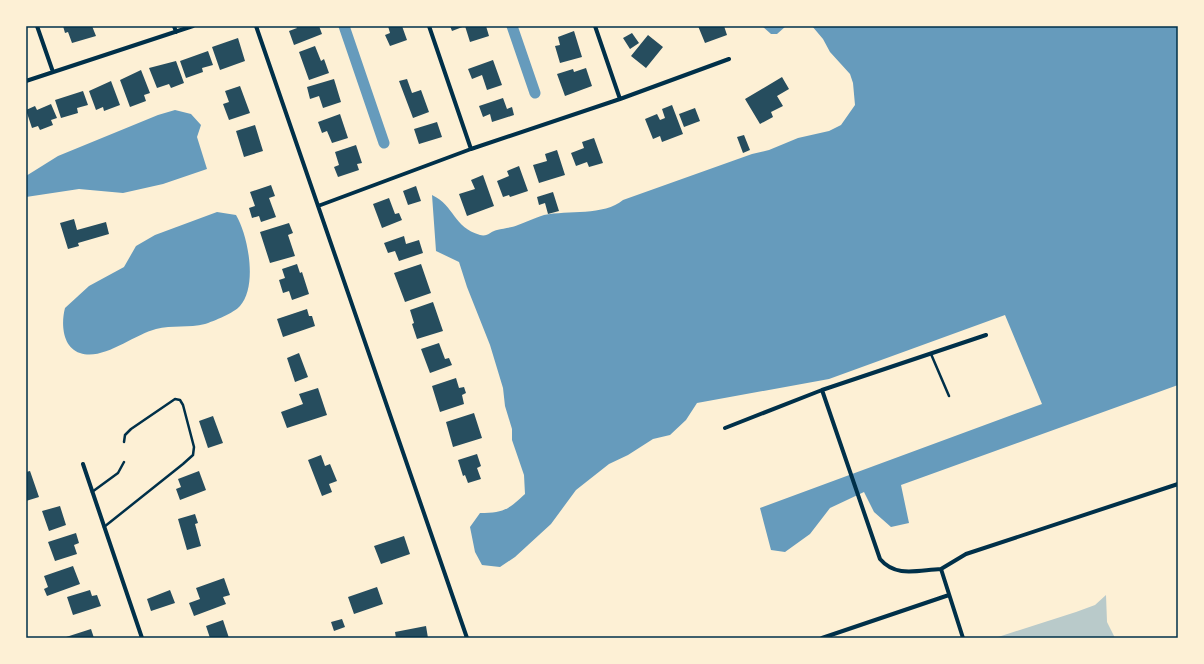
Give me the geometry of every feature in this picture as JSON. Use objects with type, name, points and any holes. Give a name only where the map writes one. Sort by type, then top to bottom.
[{"type":"street","points":[[37,26],[53,72]]},
{"type":"street","points":[[174,26],[176,32]]},
{"type":"street","points":[[26,81],[193,26]]},
{"type":"street","points":[[256,26],[466,638]]},
{"type":"street","points":[[429,26],[471,148]]},
{"type":"street","points":[[595,26],[620,99]]},
{"type":"street","points":[[318,206],[471,148],[620,99],[729,59]]},
{"type":"street","points":[[725,428],[822,390],[986,336]]},
{"type":"street","points":[[822,390],[880,559],[890,569],[898,571],[941,569],[966,554],[1178,484]]},
{"type":"street","points":[[83,464],[142,638]]},
{"type":"street","points":[[941,569],[963,638]]},
{"type":"street","points":[[822,638],[950,595]]},
{"type":"lane","points":[[931,354],[949,396]]},
{"type":"lane","points":[[104,527],[184,464],[193,455],[194,447],[183,405],[180,400],[175,399],[131,428],[125,435],[124,442]]},
{"type":"lane","points":[[92,492],[118,473],[124,462]]},
{"type":"shaded area","points":[[1106,595],[1107,622],[1115,638],[995,638],[1095,605]]},
{"type":"water","points":[[762,26],[786,26],[777,34],[771,34]]},
{"type":"water","points":[[812,26],[1178,26],[1178,385],[901,485],[909,523],[891,527],[874,512],[864,492],[830,508],[810,534],[785,552],[771,550],[760,508],[1042,404],[1005,315],[829,379],[697,403],[686,420],[670,435],[653,439],[628,455],[609,464],[576,490],[551,524],[515,557],[500,567],[482,565],[475,552],[470,527],[480,513],[505,510],[525,494],[524,475],[512,440],[512,429],[505,406],[503,388],[490,345],[467,287],[459,262],[436,251],[432,195],[445,205],[464,227],[480,235],[487,235],[544,215],[585,212],[606,208],[623,200],[752,154],[769,150],[798,138],[829,131],[841,125],[855,105],[853,83],[850,74],[830,52],[823,39]]},
{"type":"water","points":[[175,110],[191,114],[201,125],[197,137],[207,169],[163,184],[123,193],[79,189],[26,197],[26,176],[58,156],[158,115]]},
{"type":"water","points":[[217,212],[236,215],[247,247],[250,274],[249,286],[245,297],[237,309],[205,324],[156,329],[108,351],[89,355],[80,353],[70,346],[66,340],[63,327],[65,308],[89,286],[124,267],[136,246],[155,235]]},
{"type":"building","points":[[63,26],[92,26],[96,36],[72,43],[68,32],[65,33]]},
{"type":"building","points":[[296,26],[319,26],[322,34],[294,45],[289,31],[297,28]]},
{"type":"building","points":[[388,26],[402,26],[407,40],[390,46],[385,35],[390,33]]},
{"type":"building","points":[[450,26],[465,26],[452,31]]},
{"type":"building","points":[[465,26],[486,26],[489,36],[470,42]]},
{"type":"building","points":[[698,26],[724,26],[727,35],[705,43]]},
{"type":"building","points":[[574,31],[582,57],[560,63],[555,46],[560,45],[558,37]]},
{"type":"building","points":[[632,33],[639,43],[630,49],[623,38]]},
{"type":"building","points":[[648,35],[663,47],[646,68],[631,56]]},
{"type":"building","points":[[238,38],[245,61],[220,70],[212,47]]},
{"type":"building","points":[[315,46],[321,61],[324,59],[329,73],[309,80],[299,52]]},
{"type":"building","points":[[208,51],[213,65],[202,68],[203,72],[186,78],[180,61]]},
{"type":"building","points":[[493,60],[502,85],[487,90],[482,75],[472,79],[468,69]]},
{"type":"building","points":[[176,61],[184,83],[171,88],[169,84],[157,88],[149,68]]},
{"type":"building","points":[[586,68],[592,86],[565,96],[557,74],[573,69],[574,72]]},
{"type":"building","points":[[141,70],[150,93],[144,95],[146,101],[130,107],[120,80]]},
{"type":"building","points":[[782,77],[789,89],[777,96],[783,106],[771,112],[773,117],[760,124],[745,99]]},
{"type":"building","points":[[334,79],[341,102],[323,108],[319,96],[310,99],[307,87]]},
{"type":"building","points":[[407,79],[412,93],[421,90],[429,112],[413,118],[399,81]]},
{"type":"building","points":[[111,81],[120,105],[104,111],[103,107],[96,110],[89,91]]},
{"type":"building","points":[[240,86],[250,113],[229,120],[223,104],[229,102],[225,91]]},
{"type":"building","points":[[83,91],[88,105],[77,108],[78,113],[61,118],[55,100]]},
{"type":"building","points":[[503,98],[507,109],[512,107],[514,115],[492,122],[490,114],[483,117],[479,106]]},
{"type":"building","points":[[51,104],[57,118],[51,120],[53,125],[40,130],[38,126],[32,128],[26,110],[35,106],[37,110]]},
{"type":"building","points":[[672,105],[683,134],[662,142],[660,136],[653,139],[645,119],[657,114],[660,120],[665,118],[662,109]]},
{"type":"building","points":[[695,108],[700,121],[684,127],[679,114]]},
{"type":"building","points":[[340,114],[348,138],[332,143],[327,131],[322,133],[318,122]]},
{"type":"building","points":[[437,122],[442,137],[419,144],[414,129]]},
{"type":"building","points":[[255,125],[263,151],[244,157],[236,131]]},
{"type":"building","points":[[744,135],[750,150],[743,153],[737,137]]},
{"type":"building","points":[[594,138],[603,163],[589,167],[587,162],[576,166],[571,153],[584,148],[582,142]]},
{"type":"building","points":[[356,145],[362,163],[357,164],[359,170],[338,177],[334,167],[339,165],[335,152]]},
{"type":"building","points":[[557,150],[565,175],[539,183],[533,165],[547,161],[545,154]]},
{"type":"building","points":[[519,166],[528,191],[510,197],[509,195],[503,197],[497,181],[509,176],[507,171]]},
{"type":"building","points":[[483,175],[494,206],[467,216],[459,194],[475,189],[471,180]]},
{"type":"building","points":[[271,185],[275,196],[269,198],[276,217],[261,222],[259,216],[252,218],[249,208],[255,206],[250,192]]},
{"type":"building","points":[[416,186],[421,201],[408,205],[403,191]]},
{"type":"building","points":[[553,192],[559,211],[548,214],[545,203],[539,205],[537,197]]},
{"type":"building","points":[[389,198],[395,214],[399,213],[402,220],[382,228],[373,204]]},
{"type":"building","points":[[74,219],[77,230],[106,222],[109,234],[78,243],[79,246],[68,249],[60,223]]},
{"type":"building","points":[[289,223],[293,233],[288,235],[295,256],[270,263],[260,232]]},
{"type":"building","points":[[404,236],[406,244],[419,240],[423,253],[399,261],[395,251],[388,253],[384,243]]},
{"type":"building","points":[[297,264],[300,273],[302,272],[309,294],[292,300],[289,291],[283,293],[279,280],[285,278],[282,269]]},
{"type":"building","points":[[421,264],[431,293],[405,302],[394,273]]},
{"type":"building","points":[[433,302],[443,331],[417,339],[412,324],[414,323],[410,310]]},
{"type":"building","points":[[307,309],[309,316],[312,316],[315,326],[283,337],[277,319]]},
{"type":"building","points":[[439,343],[445,359],[449,358],[452,365],[430,373],[421,349]]},
{"type":"building","points":[[299,353],[308,377],[295,382],[287,358]]},
{"type":"building","points":[[456,378],[459,388],[464,387],[466,393],[462,395],[464,404],[440,412],[432,386]]},
{"type":"building","points":[[318,388],[327,415],[287,428],[281,412],[303,404],[299,394]]},
{"type":"building","points":[[474,413],[482,438],[453,447],[446,422]]},
{"type":"building","points":[[213,416],[223,443],[208,448],[199,421]]},
{"type":"building","points":[[477,454],[481,466],[477,468],[481,479],[468,483],[465,475],[463,476],[458,460]]},
{"type":"building","points":[[321,455],[325,466],[330,464],[337,481],[329,484],[332,492],[322,496],[308,460]]},
{"type":"building","points":[[30,471],[39,497],[26,501],[26,472]]},
{"type":"building","points":[[199,471],[206,490],[180,500],[176,489],[181,487],[178,479]]},
{"type":"building","points":[[60,506],[66,525],[49,531],[42,511]]},
{"type":"building","points":[[195,514],[198,523],[195,524],[201,546],[187,550],[178,519]]},
{"type":"building","points":[[76,533],[79,543],[74,545],[77,554],[55,561],[48,542]]},
{"type":"building","points":[[404,536],[410,554],[381,564],[374,546]]},
{"type":"building","points":[[73,566],[80,584],[47,596],[44,589],[48,587],[44,576]]},
{"type":"building","points":[[224,578],[230,595],[223,597],[226,604],[194,616],[189,603],[200,599],[196,588]]},
{"type":"building","points":[[377,587],[383,604],[354,614],[348,597]]},
{"type":"building","points":[[90,590],[92,596],[97,595],[101,606],[73,615],[67,597]]},
{"type":"building","points":[[170,590],[175,603],[151,611],[147,599]]},
{"type":"building","points":[[342,619],[345,627],[334,631],[331,622]]},
{"type":"building","points":[[223,620],[229,638],[210,638],[206,626]]},
{"type":"building","points":[[426,626],[428,638],[396,638],[395,632]]},
{"type":"building","points":[[91,629],[94,638],[63,638]]},
{"type":"waterway","points":[[344,26],[384,143]]},
{"type":"waterway","points":[[512,26],[535,93]]}]
